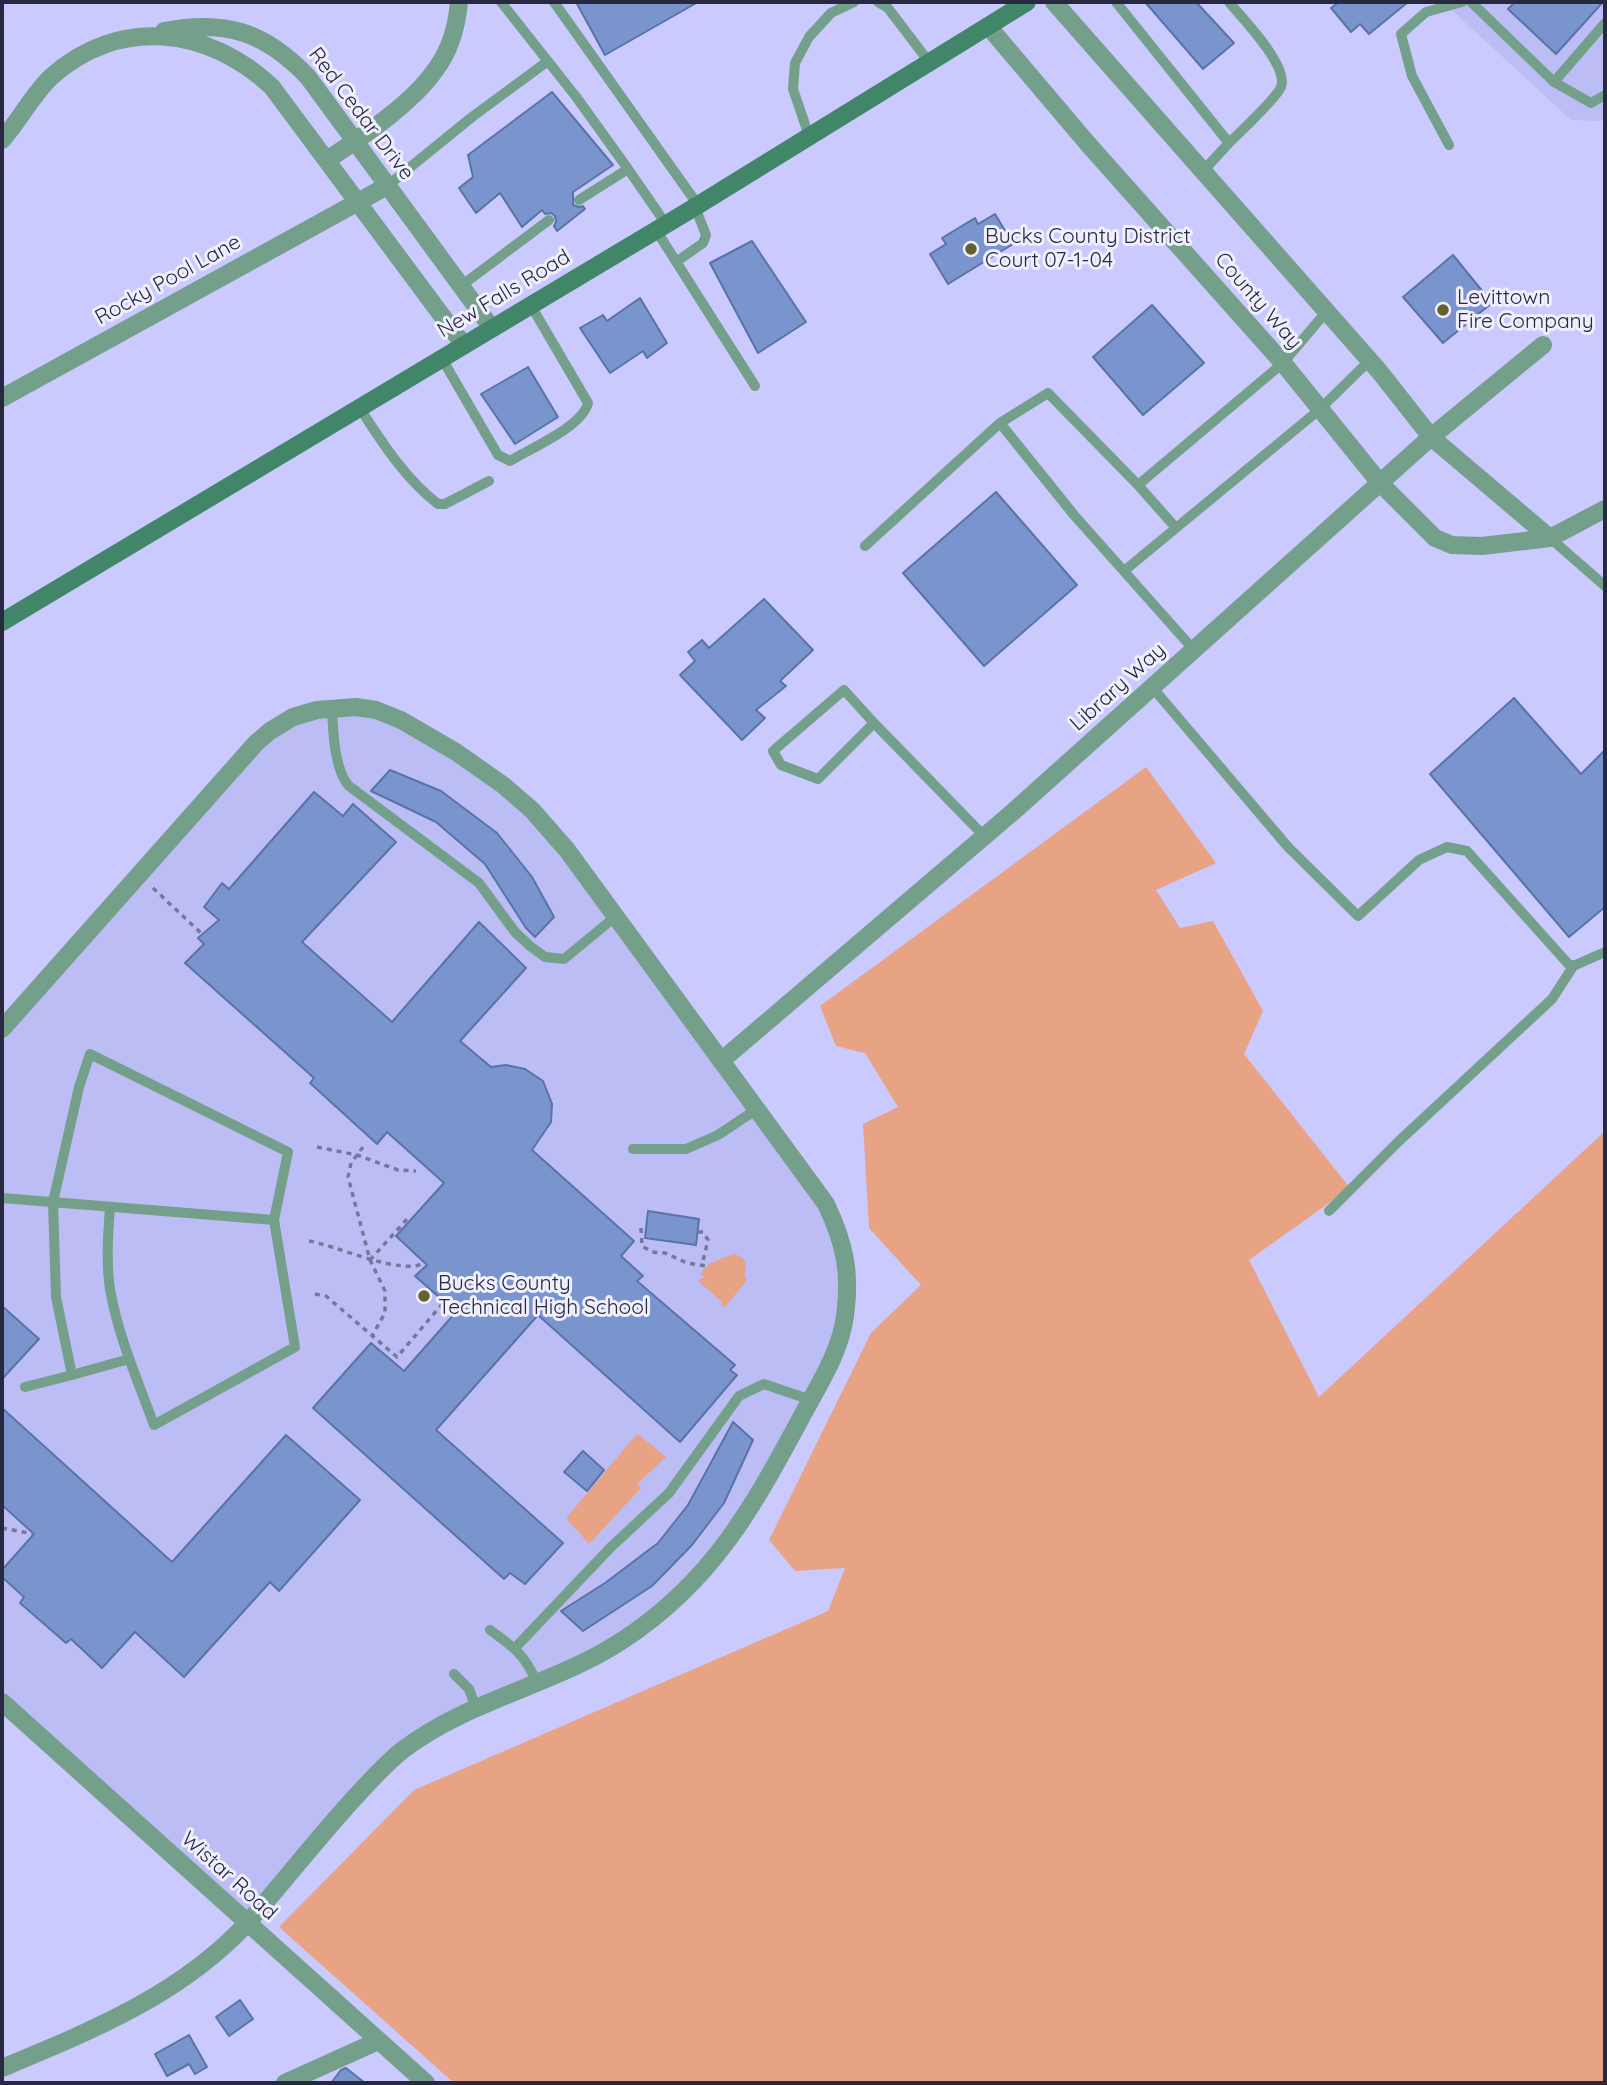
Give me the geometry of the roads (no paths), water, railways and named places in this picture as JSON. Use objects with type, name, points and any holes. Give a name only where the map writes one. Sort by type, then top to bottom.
[{"type":"main road","name":"New Falls Road","points":[[2,622],[696,206],[1027,2]]},
{"type":"street","points":[[327,160],[407,99],[436,70],[454,30],[459,2]]},
{"type":"street","points":[[1054,2],[1369,361],[1431,437],[1550,538],[1605,509]]},
{"type":"street","name":"County Way","points":[[988,26],[1088,144],[1283,363],[1380,483],[1435,538],[1452,545],[1482,546],[1550,538]]},
{"type":"street","name":"Red Cedar Drive","points":[[137,37],[180,28],[221,27],[241,31],[271,44],[287,55],[307,77],[491,327]]},
{"type":"street","name":"Red Cedar Drive","points":[[2,140],[50,78],[91,49],[117,39],[175,37],[231,56],[272,87],[463,344]]},
{"type":"street","name":"Rocky Pool Lane","points":[[2,398],[387,186]]},
{"type":"street","name":"Library Way","points":[[721,1061],[984,836],[1431,437],[1543,345]]},
{"type":"street","points":[[2,1029],[256,743],[270,731],[293,717],[332,708],[376,710],[401,720],[456,752],[503,785],[531,810],[567,850],[826,1204],[844,1249],[848,1274],[842,1329],[834,1356],[762,1491],[741,1524],[694,1583],[625,1639],[598,1655],[434,1728],[403,1750],[344,1809],[247,1923],[197,1969],[135,2008],[2,2068]]},
{"type":"street","name":"Wistar Road","points":[[2,1702],[426,2083]]},
{"type":"street","points":[[285,2083],[378,2040]]},
{"type":"lane","points":[[501,2],[628,169],[661,227],[676,262],[755,386]]},
{"type":"lane","points":[[554,2],[696,206],[706,234],[703,243],[676,262]]},
{"type":"lane","points":[[809,136],[793,89],[795,63],[809,37],[831,13],[854,2]]},
{"type":"lane","points":[[878,2],[888,8],[929,62]]},
{"type":"lane","points":[[1116,2],[1229,143]]},
{"type":"lane","points":[[1202,172],[1280,90],[1283,78],[1278,63],[1229,2]]},
{"type":"lane","points":[[1448,145],[1412,76],[1401,34],[1426,12],[1462,2]]},
{"type":"lane","points":[[1471,2],[1554,82],[1591,103],[1605,95]]},
{"type":"lane","points":[[1554,82],[1605,23]]},
{"type":"lane","points":[[387,186],[472,117],[548,61]]},
{"type":"lane","points":[[579,200],[628,169]]},
{"type":"lane","points":[[461,286],[550,220]]},
{"type":"lane","points":[[441,358],[498,455],[510,461],[575,423],[586,412],[588,403],[530,304]]},
{"type":"lane","points":[[1138,485],[1283,363],[1326,312]]},
{"type":"lane","points":[[1125,571],[1319,410],[1369,361]]},
{"type":"lane","points":[[865,546],[1000,424],[1048,393],[1176,528]]},
{"type":"lane","points":[[359,407],[382,443],[414,483],[438,504],[445,504],[489,481]]},
{"type":"lane","points":[[1000,424],[1074,515],[1194,650]]},
{"type":"lane","points":[[1550,538],[1605,586]]},
{"type":"lane","points":[[1153,687],[1288,847],[1359,916],[1419,860],[1447,847],[1467,851],[1570,967],[1605,952]]},
{"type":"lane","points":[[874,723],[818,779],[781,765],[773,751],[844,690],[984,836]]},
{"type":"lane","points":[[332,708],[333,736],[343,779],[479,883],[515,932],[545,957],[564,959],[615,917]]},
{"type":"lane","points":[[1329,1211],[1399,1141],[1552,999],[1574,965]]},
{"type":"lane","points":[[72,1375],[56,1297],[53,1202],[79,1087],[90,1054],[288,1152],[274,1220],[295,1347],[154,1425],[122,1338],[110,1288],[110,1207]]},
{"type":"lane","points":[[633,1149],[686,1149],[718,1135],[757,1109]]},
{"type":"lane","points":[[2,1198],[274,1220]]},
{"type":"lane","points":[[25,1387],[129,1359]]},
{"type":"lane","points":[[515,1648],[610,1548],[669,1493],[739,1396],[764,1384],[811,1400]]},
{"type":"lane","points":[[490,1630],[515,1648],[529,1663],[536,1682]]},
{"type":"lane","points":[[454,1674],[468,1689],[477,1708]]},
{"type":"place","name":"Bucks County District Court 07-1-04","points":[[971,249]]},
{"type":"place","name":"Levittown Fire Company","points":[[1443,310]]},
{"type":"place","name":"Bucks County Technical High School","points":[[424,1296]]}]
